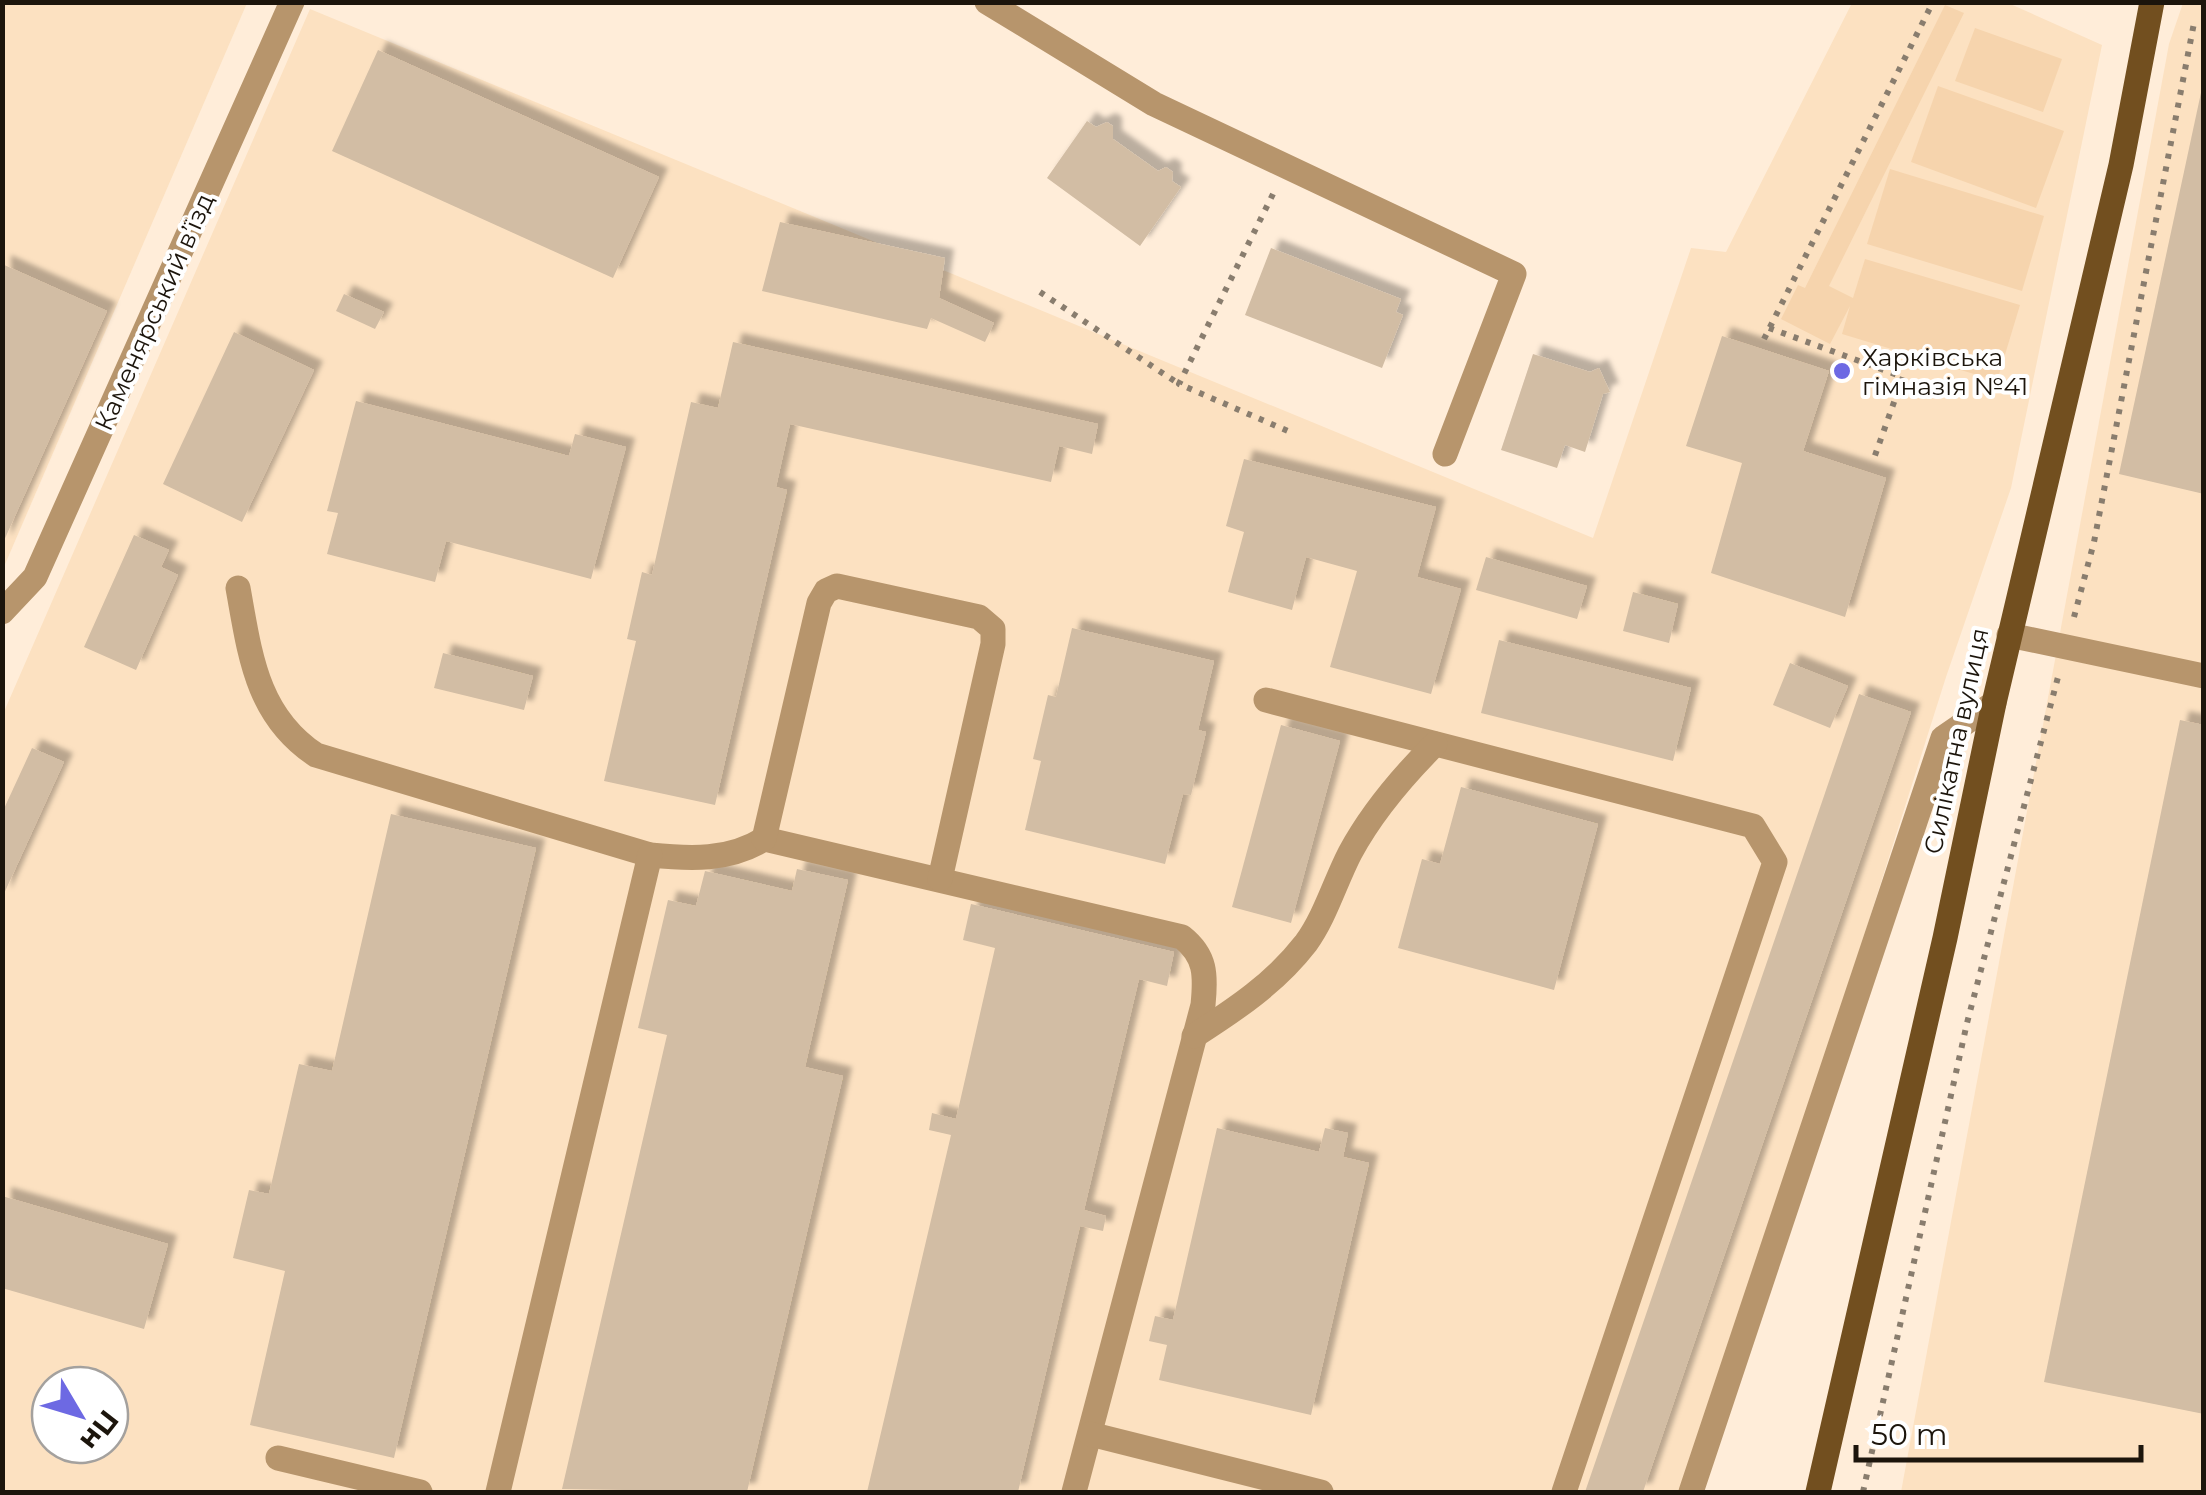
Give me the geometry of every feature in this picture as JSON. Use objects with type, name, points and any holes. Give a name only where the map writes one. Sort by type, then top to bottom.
[{"type":"main road","name":"Силікатна вулиця","points":[[1818,1492],[1945,938],[1994,703],[2120,165],[2152,2]]},
{"type":"street","name":"Каменярський в’їзд","points":[[2,612],[35,576],[292,2]]},
{"type":"street","points":[[986,2],[1154,104],[1514,274],[1446,454]]},
{"type":"street","points":[[764,839],[819,603],[826,590],[837,586],[979,618],[994,629],[992,644],[940,879]]},
{"type":"street","points":[[238,588],[251,660],[270,709],[289,737],[316,755],[650,855],[697,860],[737,852],[764,839],[1182,937],[1200,952],[1205,978],[1194,1036],[1074,1492]]},
{"type":"street","points":[[2010,636],[2204,676]]},
{"type":"street","points":[[1266,700],[1753,826],[1774,862],[1564,1492]]},
{"type":"street","points":[[1691,1492],[1943,738],[1994,703]]},
{"type":"street","points":[[1194,1036],[1282,972],[1309,938],[1376,812],[1404,775],[1435,744]]},
{"type":"street","points":[[498,1492],[650,855]]},
{"type":"street","points":[[1090,1434],[1321,1492]]},
{"type":"street","points":[[278,1458],[420,1492]]},
{"type":"path","points":[[1764,339],[1933,2]]},
{"type":"path","points":[[1863,1492],[1967,1023],[2094,542],[2194,23]]},
{"type":"path","points":[[1179,384],[1287,166]]},
{"type":"path","points":[[1040,292],[1179,384],[1290,432]]},
{"type":"path","points":[[1769,328],[1902,377],[1873,461]]},
{"type":"shaded area","points":[[3,3],[247,3],[3,569]]},
{"type":"shaded area","points":[[1852,3],[2008,3],[2102,45],[2011,488],[1946,677],[1688,1492],[3,1492],[3,714],[310,9],[1593,538],[1691,248],[1726,252]]},
{"type":"shaded area","points":[[2183,3],[2203,3],[2203,1492],[1901,1492],[2169,44]]},
{"type":"shaded area","points":[[1945,5],[1964,13],[1829,286],[1853,298],[1865,259],[2020,305],[1997,381],[1842,334],[1850,306],[1830,344],[1781,319],[1798,285],[1805,288]]},
{"type":"shaded area","points":[[1975,28],[2062,59],[2043,112],[1955,81]]},
{"type":"shaded area","points":[[1938,86],[2064,131],[2036,208],[1911,162]]},
{"type":"shaded area","points":[[1890,169],[2044,216],[2022,291],[1867,244]]},
{"type":"building","points":[[378,50],[659,177],[613,278],[332,151]]},
{"type":"building","points":[[2204,88],[2204,494],[2119,474]]},
{"type":"building","points":[[1087,121],[1096,127],[1107,122],[1113,126],[1113,139],[1158,171],[1166,167],[1173,172],[1172,181],[1181,187],[1140,246],[1047,178]]},
{"type":"building","points":[[780,222],[945,258],[939,298],[994,323],[985,342],[931,318],[927,329],[762,291]]},
{"type":"building","points":[[1271,248],[1401,299],[1396,312],[1403,315],[1382,368],[1245,315]]},
{"type":"building","points":[[2,264],[107,311],[2,545]]},
{"type":"building","points":[[344,294],[384,312],[375,329],[336,311]]},
{"type":"building","points":[[234,332],[314,370],[242,522],[163,484]]},
{"type":"building","points":[[1722,336],[1829,371],[1803,451],[1886,478],[1845,617],[1711,573],[1742,463],[1686,446]]},
{"type":"building","points":[[733,342],[1098,424],[1092,454],[1059,446],[1051,482],[790,424],[776,487],[787,490],[715,805],[604,781],[636,641],[627,639],[642,572],[652,575],[691,402],[718,408]]},
{"type":"building","points":[[1533,354],[1590,372],[1599,368],[1610,392],[1603,394],[1585,452],[1565,445],[1557,468],[1501,450]]},
{"type":"building","points":[[356,401],[569,456],[575,434],[626,447],[591,579],[446,541],[435,582],[327,554],[338,513],[327,511]]},
{"type":"building","points":[[1244,459],[1436,507],[1417,577],[1461,589],[1431,694],[1330,667],[1357,571],[1306,557],[1292,610],[1228,592],[1244,532],[1226,526]]},
{"type":"building","points":[[134,535],[169,550],[161,567],[178,575],[136,670],[84,647]]},
{"type":"building","points":[[1486,557],[1587,586],[1577,619],[1476,590]]},
{"type":"building","points":[[1633,592],[1678,604],[1669,643],[1623,631]]},
{"type":"building","points":[[1072,628],[1214,661],[1198,730],[1206,732],[1191,795],[1183,794],[1165,864],[1025,830],[1041,761],[1033,759],[1048,695],[1056,697]]},
{"type":"building","points":[[1499,640],[1691,688],[1673,761],[1481,713]]},
{"type":"building","points":[[443,653],[533,676],[524,710],[434,688]]},
{"type":"building","points":[[1790,663],[1848,686],[1830,728],[1773,705]]},
{"type":"building","points":[[1859,694],[1911,712],[1643,1492],[1585,1492]]},
{"type":"building","points":[[2180,720],[2204,725],[2204,1414],[2044,1382]]},
{"type":"building","points":[[1281,725],[1340,741],[1291,923],[1232,907]]},
{"type":"building","points":[[32,748],[64,762],[2,898],[2,813]]},
{"type":"building","points":[[1461,787],[1598,824],[1554,990],[1398,948],[1422,859],[1440,864]]},
{"type":"building","points":[[391,814],[536,848],[394,1458],[250,1425],[285,1271],[233,1258],[249,1190],[269,1194],[299,1064],[332,1071]]},
{"type":"building","points":[[797,869],[848,880],[805,1067],[843,1076],[747,1492],[562,1489],[667,1035],[638,1028],[668,900],[696,906],[705,871],[792,891]]},
{"type":"building","points":[[971,904],[1174,952],[1167,986],[1139,979],[1084,1210],[1106,1216],[1103,1231],[1080,1226],[1018,1492],[867,1492],[951,1135],[929,1130],[932,1113],[956,1119],[995,948],[963,940]]},
{"type":"building","points":[[1217,1128],[1319,1152],[1325,1128],[1348,1133],[1343,1157],[1369,1163],[1311,1415],[1159,1380],[1167,1345],[1149,1341],[1155,1316],[1173,1320]]},
{"type":"building","points":[[2,1196],[168,1244],[144,1329],[2,1288]]},
{"type":"place","name":"Харківська гімназія №41","points":[[1842,371]]}]
